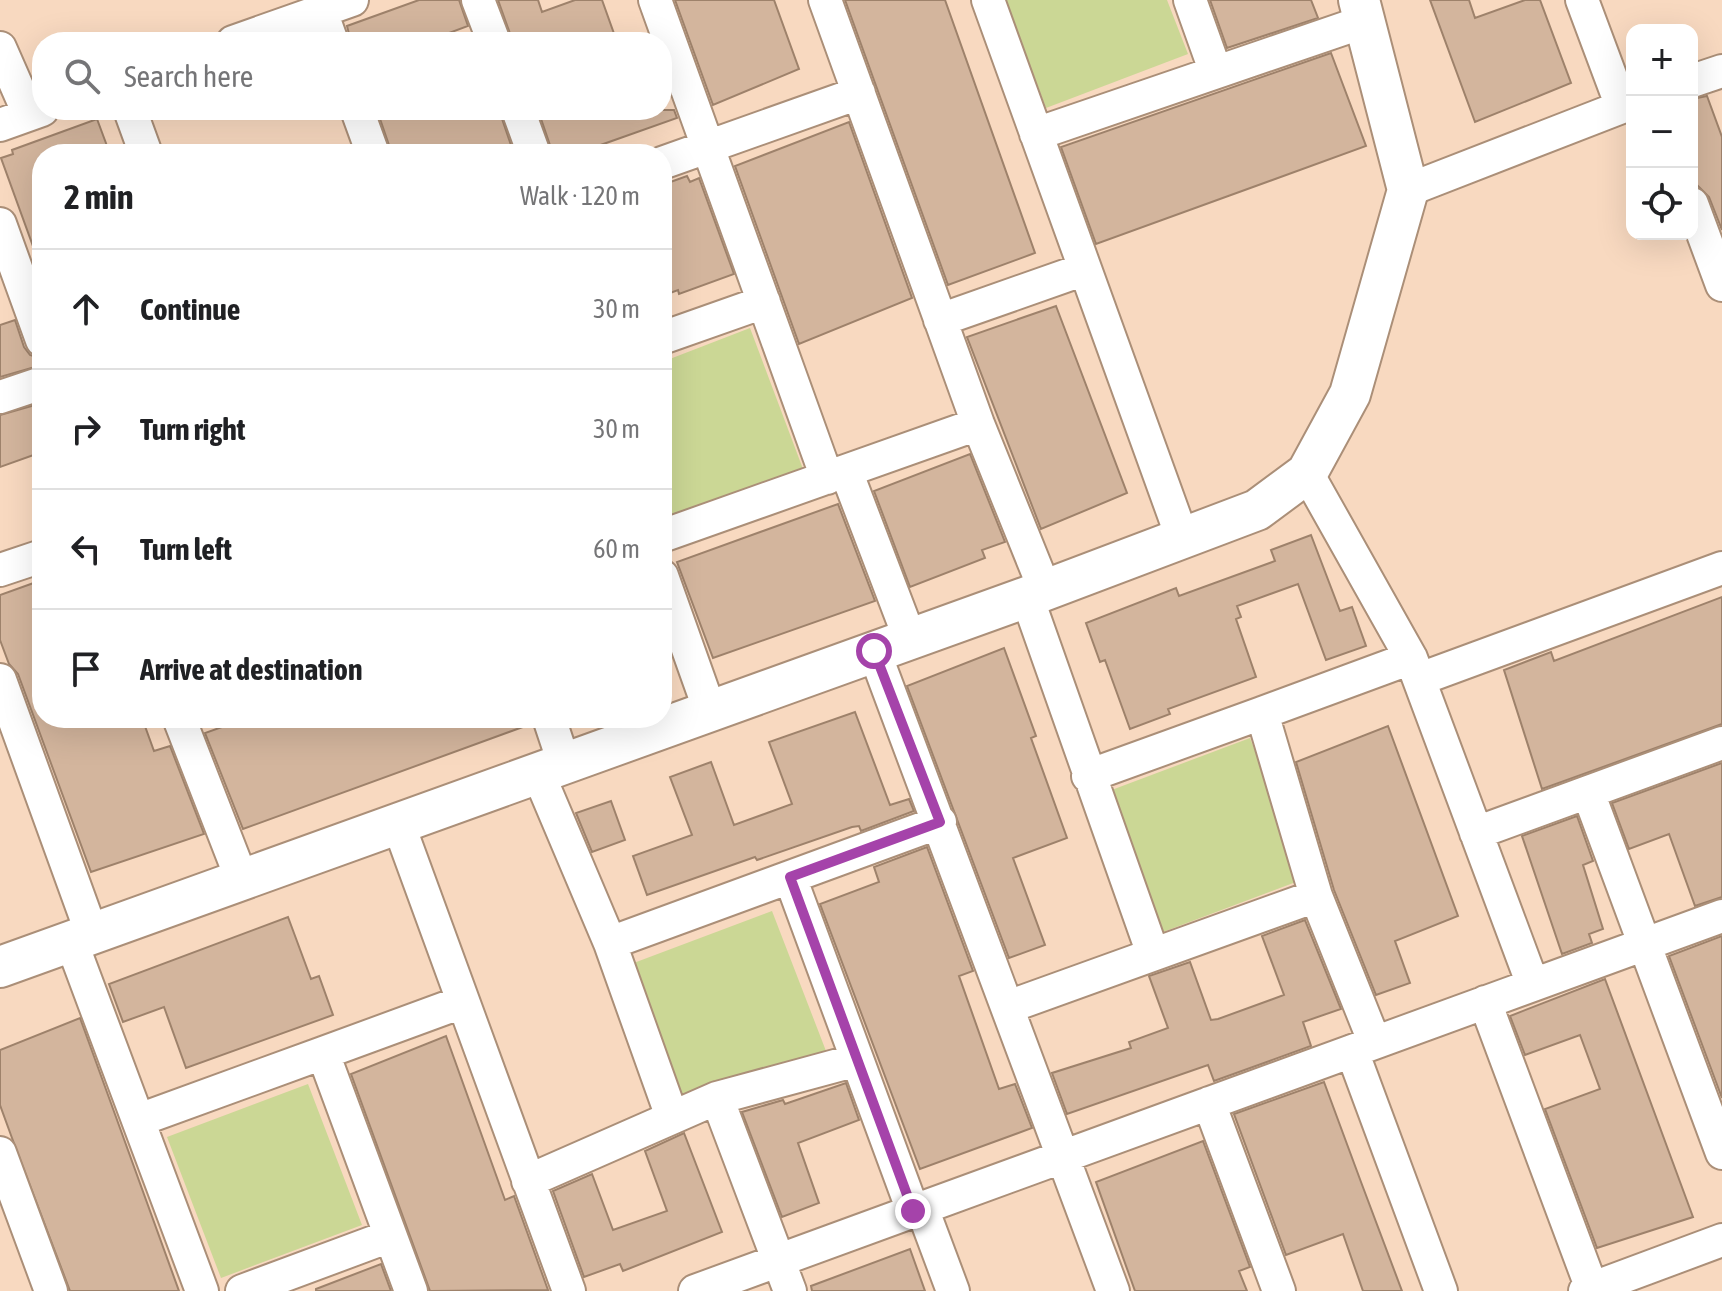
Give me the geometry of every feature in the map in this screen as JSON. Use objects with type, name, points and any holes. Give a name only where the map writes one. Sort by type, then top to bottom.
[{"type":"street","points":[[261,32],[352,0]]},
{"type":"street","points":[[478,0],[490,32]]},
{"type":"street","points":[[655,0],[667,32]]},
{"type":"street","points":[[825,0],[978,424],[1036,594],[1088,776],[1153,954]]},
{"type":"street","points":[[988,0],[1183,540]]},
{"type":"street","points":[[1190,0],[1215,70]]},
{"type":"street","points":[[1582,0],[1626,103]]},
{"type":"street","points":[[672,725],[1183,540],[1257,510],[1307,473],[1350,394],[1408,190],[1363,10],[1215,70],[1036,134]]},
{"type":"street","points":[[321,11],[328,32]]},
{"type":"street","points":[[672,47],[764,302],[837,474],[892,645],[940,822],[1113,1291]]},
{"type":"street","points":[[0,48],[24,116]]},
{"type":"street","points":[[1698,79],[1722,71]]},
{"type":"street","points":[[672,159],[859,93]]},
{"type":"street","points":[[1408,190],[1626,105]]},
{"type":"street","points":[[134,120],[142,144]]},
{"type":"street","points":[[361,120],[369,144]]},
{"type":"street","points":[[522,120],[530,144]]},
{"type":"street","points":[[1698,220],[1722,285]]},
{"type":"street","points":[[0,224],[32,312]]},
{"type":"street","points":[[940,320],[1085,269]]},
{"type":"street","points":[[672,334],[764,302]]},
{"type":"street","points":[[0,397],[32,386]]},
{"type":"street","points":[[672,532],[978,424]]},
{"type":"street","points":[[1307,473],[1415,668],[1533,985]]},
{"type":"street","points":[[0,570],[32,559]]},
{"type":"street","points":[[1088,776],[1262,713],[1415,668],[1722,568]]},
{"type":"street","points":[[672,604],[710,711]]},
{"type":"street","points":[[0,680],[139,1120],[202,1291]]},
{"type":"street","points":[[1262,713],[1316,896],[1441,1291]]},
{"type":"street","points":[[183,728],[242,880]]},
{"type":"street","points":[[549,728],[551,768],[672,1117]]},
{"type":"street","points":[[0,967],[663,728]]},
{"type":"street","points":[[1476,833],[1722,743]]},
{"type":"street","points":[[1588,792],[1722,1153]]},
{"type":"street","points":[[610,943],[940,822]]},
{"type":"street","points":[[398,823],[569,1291]]},
{"type":"street","points":[[790,877],[857,1060],[953,1291]]},
{"type":"street","points":[[1008,1007],[1316,896]]},
{"type":"street","points":[[695,1291],[1722,916]]},
{"type":"street","points":[[139,1120],[462,1002]]},
{"type":"street","points":[[1485,1002],[1588,1290],[1722,1240]]},
{"type":"street","points":[[323,1053],[411,1291]]},
{"type":"street","points":[[528,1181],[717,1098],[857,1060]]},
{"type":"street","points":[[717,1098],[790,1291]]},
{"type":"street","points":[[1209,1103],[1279,1291]]},
{"type":"street","points":[[0,1153],[51,1291]]},
{"type":"street","points":[[242,1291],[390,1236]]},
{"type":"green space","points":[[1005,0],[1167,0],[1188,54],[1046,108]]},
{"type":"green space","points":[[750,328],[803,469],[672,516],[672,358]]},
{"type":"green space","points":[[1250,738],[1304,879],[1163,932],[1109,791]]},
{"type":"green space","points":[[772,911],[826,1051],[685,1105],[631,964]]},
{"type":"green space","points":[[308,1084],[362,1225],[221,1278],[167,1137]]},
{"type":"building","points":[[419,0],[459,0],[468,26],[452,32],[348,32],[347,26]]},
{"type":"building","points":[[498,0],[538,0],[542,12],[575,0],[602,0],[613,32],[509,32]]},
{"type":"building","points":[[675,0],[774,0],[799,69],[713,105]]},
{"type":"building","points":[[845,0],[945,0],[1035,253],[948,285]]},
{"type":"building","points":[[1210,0],[1311,0],[1318,18],[1227,48]]},
{"type":"building","points":[[1430,0],[1469,0],[1475,18],[1525,0],[1540,0],[1571,83],[1475,122]]},
{"type":"building","points":[[1331,53],[1366,146],[1096,244],[1061,147]]},
{"type":"building","points":[[1707,96],[1722,137],[1722,230],[1709,197],[1698,186],[1698,98]]},
{"type":"building","points":[[94,120],[97,120],[106,144],[32,144],[32,243],[1,158],[13,154],[12,150]]},
{"type":"building","points":[[380,120],[502,120],[511,144],[389,144]]},
{"type":"building","points":[[541,120],[671,120],[603,144],[550,144]]},
{"type":"building","points":[[849,122],[912,298],[799,344],[735,166]]},
{"type":"building","points":[[687,176],[690,182],[699,178],[734,274],[679,294],[678,290],[672,292],[672,181]]},
{"type":"building","points":[[1056,306],[1127,493],[1041,529],[967,337]]},
{"type":"building","points":[[15,320],[24,347],[32,356],[32,368],[0,377],[0,325]]},
{"type":"building","points":[[32,406],[32,456],[0,467],[0,415]]},
{"type":"building","points":[[970,454],[1005,542],[982,550],[985,558],[910,587],[874,491]]},
{"type":"building","points":[[838,504],[875,601],[713,658],[677,562]]},
{"type":"building","points":[[1311,535],[1340,611],[1352,607],[1366,646],[1326,660],[1298,584],[1237,606],[1241,617],[1236,619],[1256,677],[1168,709],[1170,714],[1130,729],[1105,660],[1100,662],[1086,623],[1176,588],[1179,596],[1275,561],[1271,550]]},
{"type":"building","points":[[32,584],[32,712],[18,674],[9,664],[0,640],[0,595]]},
{"type":"building","points":[[1722,597],[1722,724],[1542,789],[1504,670],[1551,652],[1554,661]]},
{"type":"building","points":[[1004,648],[1036,736],[1031,738],[1067,838],[1013,858],[1045,945],[1009,958],[907,686]]},
{"type":"building","points":[[855,712],[890,805],[909,799],[914,811],[861,831],[859,826],[852,827],[757,860],[755,857],[647,895],[633,856],[692,835],[670,777],[711,762],[734,825],[792,804],[769,742]]},
{"type":"building","points":[[1388,726],[1458,916],[1395,941],[1410,983],[1376,995],[1334,890],[1296,762]]},
{"type":"building","points":[[38,728],[146,728],[154,751],[170,746],[204,834],[91,872]]},
{"type":"building","points":[[219,728],[520,728],[243,829],[205,733]]},
{"type":"building","points":[[1722,763],[1722,897],[1695,906],[1669,834],[1629,849],[1612,803]]},
{"type":"building","points":[[611,801],[625,840],[592,852],[576,813]]},
{"type":"building","points":[[1577,816],[1593,861],[1583,865],[1603,929],[1589,934],[1592,943],[1562,954],[1522,836]]},
{"type":"building","points":[[927,847],[973,971],[959,976],[999,1089],[1015,1084],[1032,1128],[920,1169],[820,904],[879,882],[874,867]]},
{"type":"building","points":[[288,917],[311,979],[319,976],[333,1015],[186,1068],[164,1007],[123,1022],[109,984]]},
{"type":"building","points":[[1305,920],[1341,1009],[1303,1022],[1311,1046],[1214,1081],[1208,1065],[1067,1114],[1052,1073],[1131,1048],[1129,1042],[1168,1028],[1149,976],[1190,962],[1211,1020],[1218,1019],[1284,995],[1262,936]]},
{"type":"building","points":[[1722,936],[1722,1098],[1669,956]]},
{"type":"building","points":[[1605,979],[1693,1217],[1597,1248],[1545,1109],[1600,1089],[1580,1035],[1525,1055],[1510,1016]]},
{"type":"building","points":[[80,1018],[179,1291],[70,1291],[0,1105],[0,1050]]},
{"type":"building","points":[[446,1036],[505,1200],[514,1196],[548,1290],[430,1291],[351,1074]]},
{"type":"building","points":[[1324,1082],[1402,1291],[1363,1291],[1343,1234],[1286,1255],[1234,1114]]},
{"type":"building","points":[[846,1083],[859,1120],[798,1143],[819,1203],[782,1217],[742,1112],[783,1100],[785,1104]]},
{"type":"building","points":[[684,1133],[722,1232],[623,1271],[620,1264],[584,1277],[553,1191],[592,1174],[613,1230],[667,1211],[645,1151]]},
{"type":"building","points":[[1203,1141],[1250,1267],[1239,1271],[1247,1291],[1135,1291],[1096,1182]]},
{"type":"building","points":[[910,1249],[925,1291],[812,1291],[811,1286]]},
{"type":"building","points":[[381,1264],[391,1291],[316,1291],[316,1289]]},
{"type":"route","points":[[874,651],[940,822],[790,877],[913,1211]]}]
